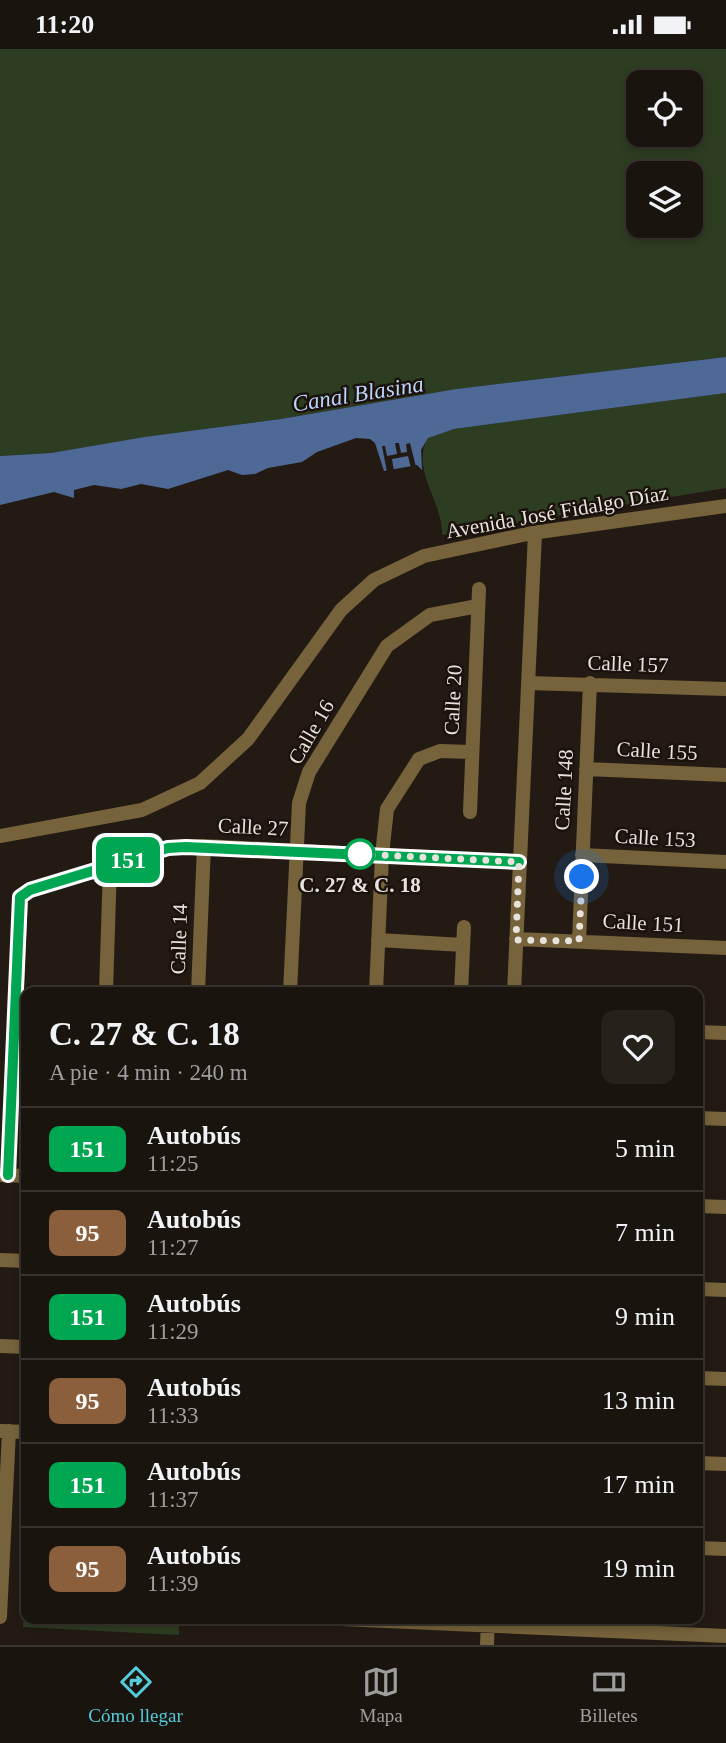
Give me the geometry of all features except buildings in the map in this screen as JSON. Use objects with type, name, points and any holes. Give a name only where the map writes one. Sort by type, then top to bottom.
[{"type":"street","name":"Avenida José Fidalgo Díaz","points":[[0,836],[142,810],[200,783],[248,739],[341,610],[374,580],[424,556],[535,533],[726,506]]},
{"type":"street","points":[[514,987],[535,533]]},
{"type":"street","name":"Calle 20","points":[[470,812],[479,589]]},
{"type":"street","name":"Calle 16","points":[[290,987],[299,803],[309,772],[387,646],[430,615],[478,607]]},
{"type":"street","name":"Calle 157","points":[[527,683],[726,689]]},
{"type":"street","name":"Calle 148","points":[[579,941],[590,683]]},
{"type":"street","points":[[376,987],[382,855],[387,809],[419,759],[440,751],[472,752]]},
{"type":"street","name":"Calle 155","points":[[586,769],[726,775]]},
{"type":"street","name":"Calle 27","points":[[4,1175],[5,1088],[20,897],[30,890],[168,848],[204,846],[519,862]]},
{"type":"street","name":"Calle 14","points":[[198,987],[204,846]]},
{"type":"street","name":"Calle 153","points":[[582,855],[726,862]]},
{"type":"street","points":[[106,987],[110,865]]},
{"type":"street","points":[[461,987],[464,927]]},
{"type":"street","points":[[378,940],[463,945]]},
{"type":"street","name":"Calle 151","points":[[516,940],[726,948]]},
{"type":"street","points":[[703,1032],[726,1033]]},
{"type":"street","points":[[703,1118],[726,1119]]},
{"type":"street","points":[[703,1206],[726,1207]]},
{"type":"street","points":[[0,1260],[21,1261]]},
{"type":"street","points":[[703,1289],[726,1290]]},
{"type":"street","points":[[0,1346],[21,1347]]},
{"type":"street","points":[[703,1378],[726,1379]]},
{"type":"street","points":[[0,1617],[5,1431]]},
{"type":"street","points":[[703,1463],[726,1464]]},
{"type":"street","points":[[703,1548],[726,1549]]},
{"type":"street","points":[[487,1624],[487,1645]]},
{"type":"street","points":[[558,1624],[726,1636]]},
{"type":"green space","points":[[0,49],[726,49],[726,357],[456,389],[281,419],[144,437],[51,453],[0,456]]},
{"type":"green space","points":[[726,393],[726,488],[442,535],[438,509],[423,462],[423,450],[428,437],[454,429]]},
{"type":"green space","points":[[23,1624],[179,1624],[179,1635],[23,1627]]},
{"type":"water","points":[[726,357],[726,393],[454,429],[428,438],[421,450],[422,470],[417,465],[384,471],[375,443],[370,439],[356,438],[317,452],[302,462],[268,468],[255,474],[242,475],[228,470],[168,489],[141,484],[121,489],[94,485],[74,490],[74,498],[54,492],[0,505],[0,456],[51,453],[144,437],[281,419],[456,389]]},
{"type":"pier","points":[[395,443],[399,443],[401,453],[407,452],[406,444],[410,443],[417,471],[411,468],[408,456],[392,459],[394,471],[387,472],[382,446],[385,446],[387,456],[397,454]]},
{"type":"bus line","name":"151","points":[[8,1175],[20,897],[30,890],[168,848],[204,846],[519,862]]},
{"type":"place","name":"C. 27 & C. 18","points":[[360,854]]},
{"type":"route","points":[[360,854],[519,862],[516,940],[579,941],[582,877]]},
{"type":"water label","name":"Canal Blasina","points":[[358,394]]}]
